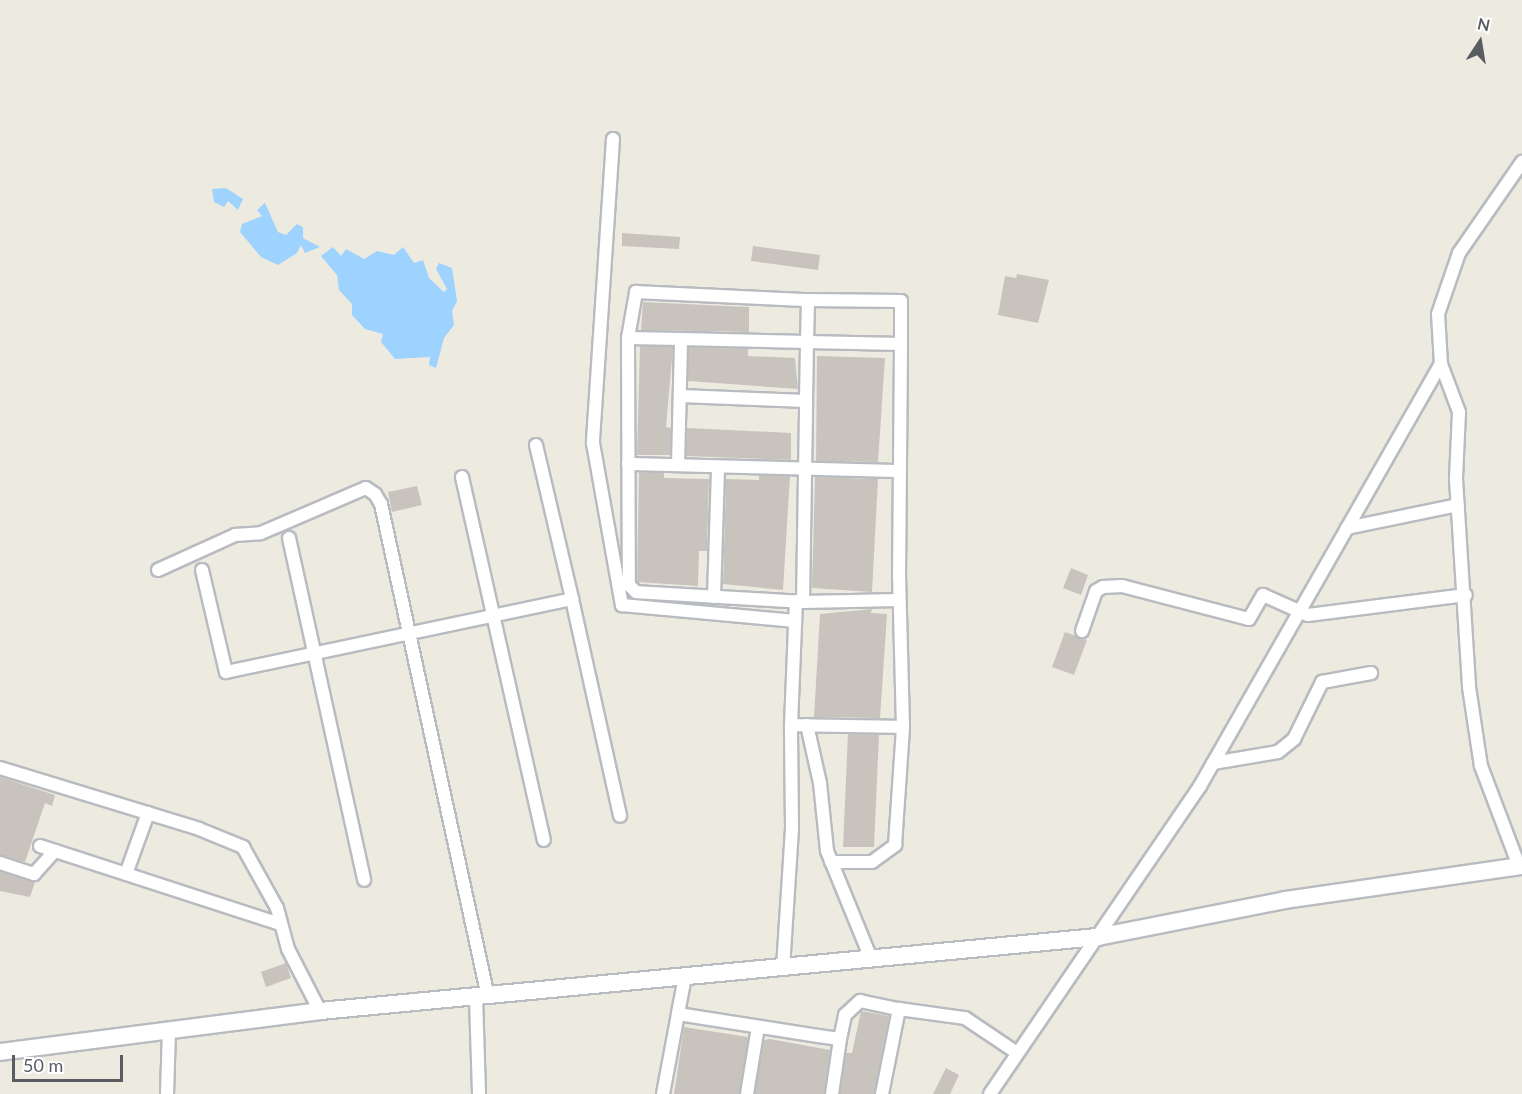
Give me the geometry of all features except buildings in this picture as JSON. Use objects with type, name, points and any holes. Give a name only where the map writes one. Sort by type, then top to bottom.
[{"type":"main road","points":[[0,1052],[320,1011],[1097,937],[1286,900],[1521,866]]},
{"type":"street","points":[[613,138],[593,443],[622,605],[795,621]]},
{"type":"street","points":[[1521,866],[1481,766],[1469,687],[1466,595],[1458,505],[1459,412],[1441,364],[1438,314],[1459,253],[1522,162]]},
{"type":"street","points":[[831,862],[872,862],[895,845],[903,727],[899,600],[901,301],[808,300],[636,292],[628,338],[629,585],[636,592],[799,602],[899,600]]},
{"type":"street","points":[[783,968],[792,826],[791,725],[805,470],[808,300]]},
{"type":"street","points":[[628,338],[901,344]]},
{"type":"street","points":[[678,465],[681,339]]},
{"type":"street","points":[[990,1094],[1213,763],[1441,364]]},
{"type":"street","points":[[680,396],[806,401]]},
{"type":"street","points":[[536,445],[620,816]]},
{"type":"street","points":[[628,464],[899,471]]},
{"type":"street","points":[[714,597],[718,467]]},
{"type":"street","points":[[462,477],[544,840]]},
{"type":"street","points":[[158,570],[235,536],[261,533],[366,488],[381,504],[482,997],[479,1094]]},
{"type":"street","points":[[1347,528],[1458,505]]},
{"type":"street","points":[[289,538],[317,655],[364,880]]},
{"type":"street","points":[[202,570],[226,672],[410,637],[572,599]]},
{"type":"street","points":[[1082,631],[1096,591],[1103,587],[1122,586],[1249,619],[1263,595],[1308,615],[1466,595]]},
{"type":"street","points":[[1213,763],[1278,752],[1294,739],[1322,682],[1371,673]]},
{"type":"street","points":[[791,725],[903,727]]},
{"type":"street","points":[[807,725],[831,862],[871,960]]},
{"type":"street","points":[[0,768],[148,813],[243,847],[277,908],[280,924],[320,1011]]},
{"type":"street","points":[[126,874],[148,813]]},
{"type":"street","points":[[40,846],[280,924]]},
{"type":"street","points":[[0,862],[34,874],[56,851]]},
{"type":"street","points":[[663,1094],[685,977]]},
{"type":"street","points":[[832,1094],[845,1015],[860,1001],[898,1009],[965,1018],[1017,1053]]},
{"type":"street","points":[[882,1094],[898,1009]]},
{"type":"street","points":[[678,1014],[840,1040]]},
{"type":"street","points":[[747,1094],[758,1027]]},
{"type":"street","points":[[166,1094],[169,1029]]},
{"type":"water","points":[[226,188],[243,199],[238,210],[228,201],[224,207],[214,202],[212,189]]},
{"type":"water","points":[[265,203],[278,232],[286,235],[297,224],[303,227],[303,238],[320,247],[305,253],[301,245],[297,253],[278,265],[261,257],[240,232],[242,224],[262,216],[257,210]]},
{"type":"water","points":[[333,247],[341,256],[346,249],[364,259],[377,251],[394,255],[403,247],[414,263],[423,260],[429,278],[444,292],[447,289],[436,269],[439,263],[452,268],[457,301],[452,311],[454,325],[444,338],[436,368],[429,365],[430,357],[395,359],[381,342],[383,334],[365,329],[352,315],[352,304],[339,290],[337,275],[321,256]]}]
